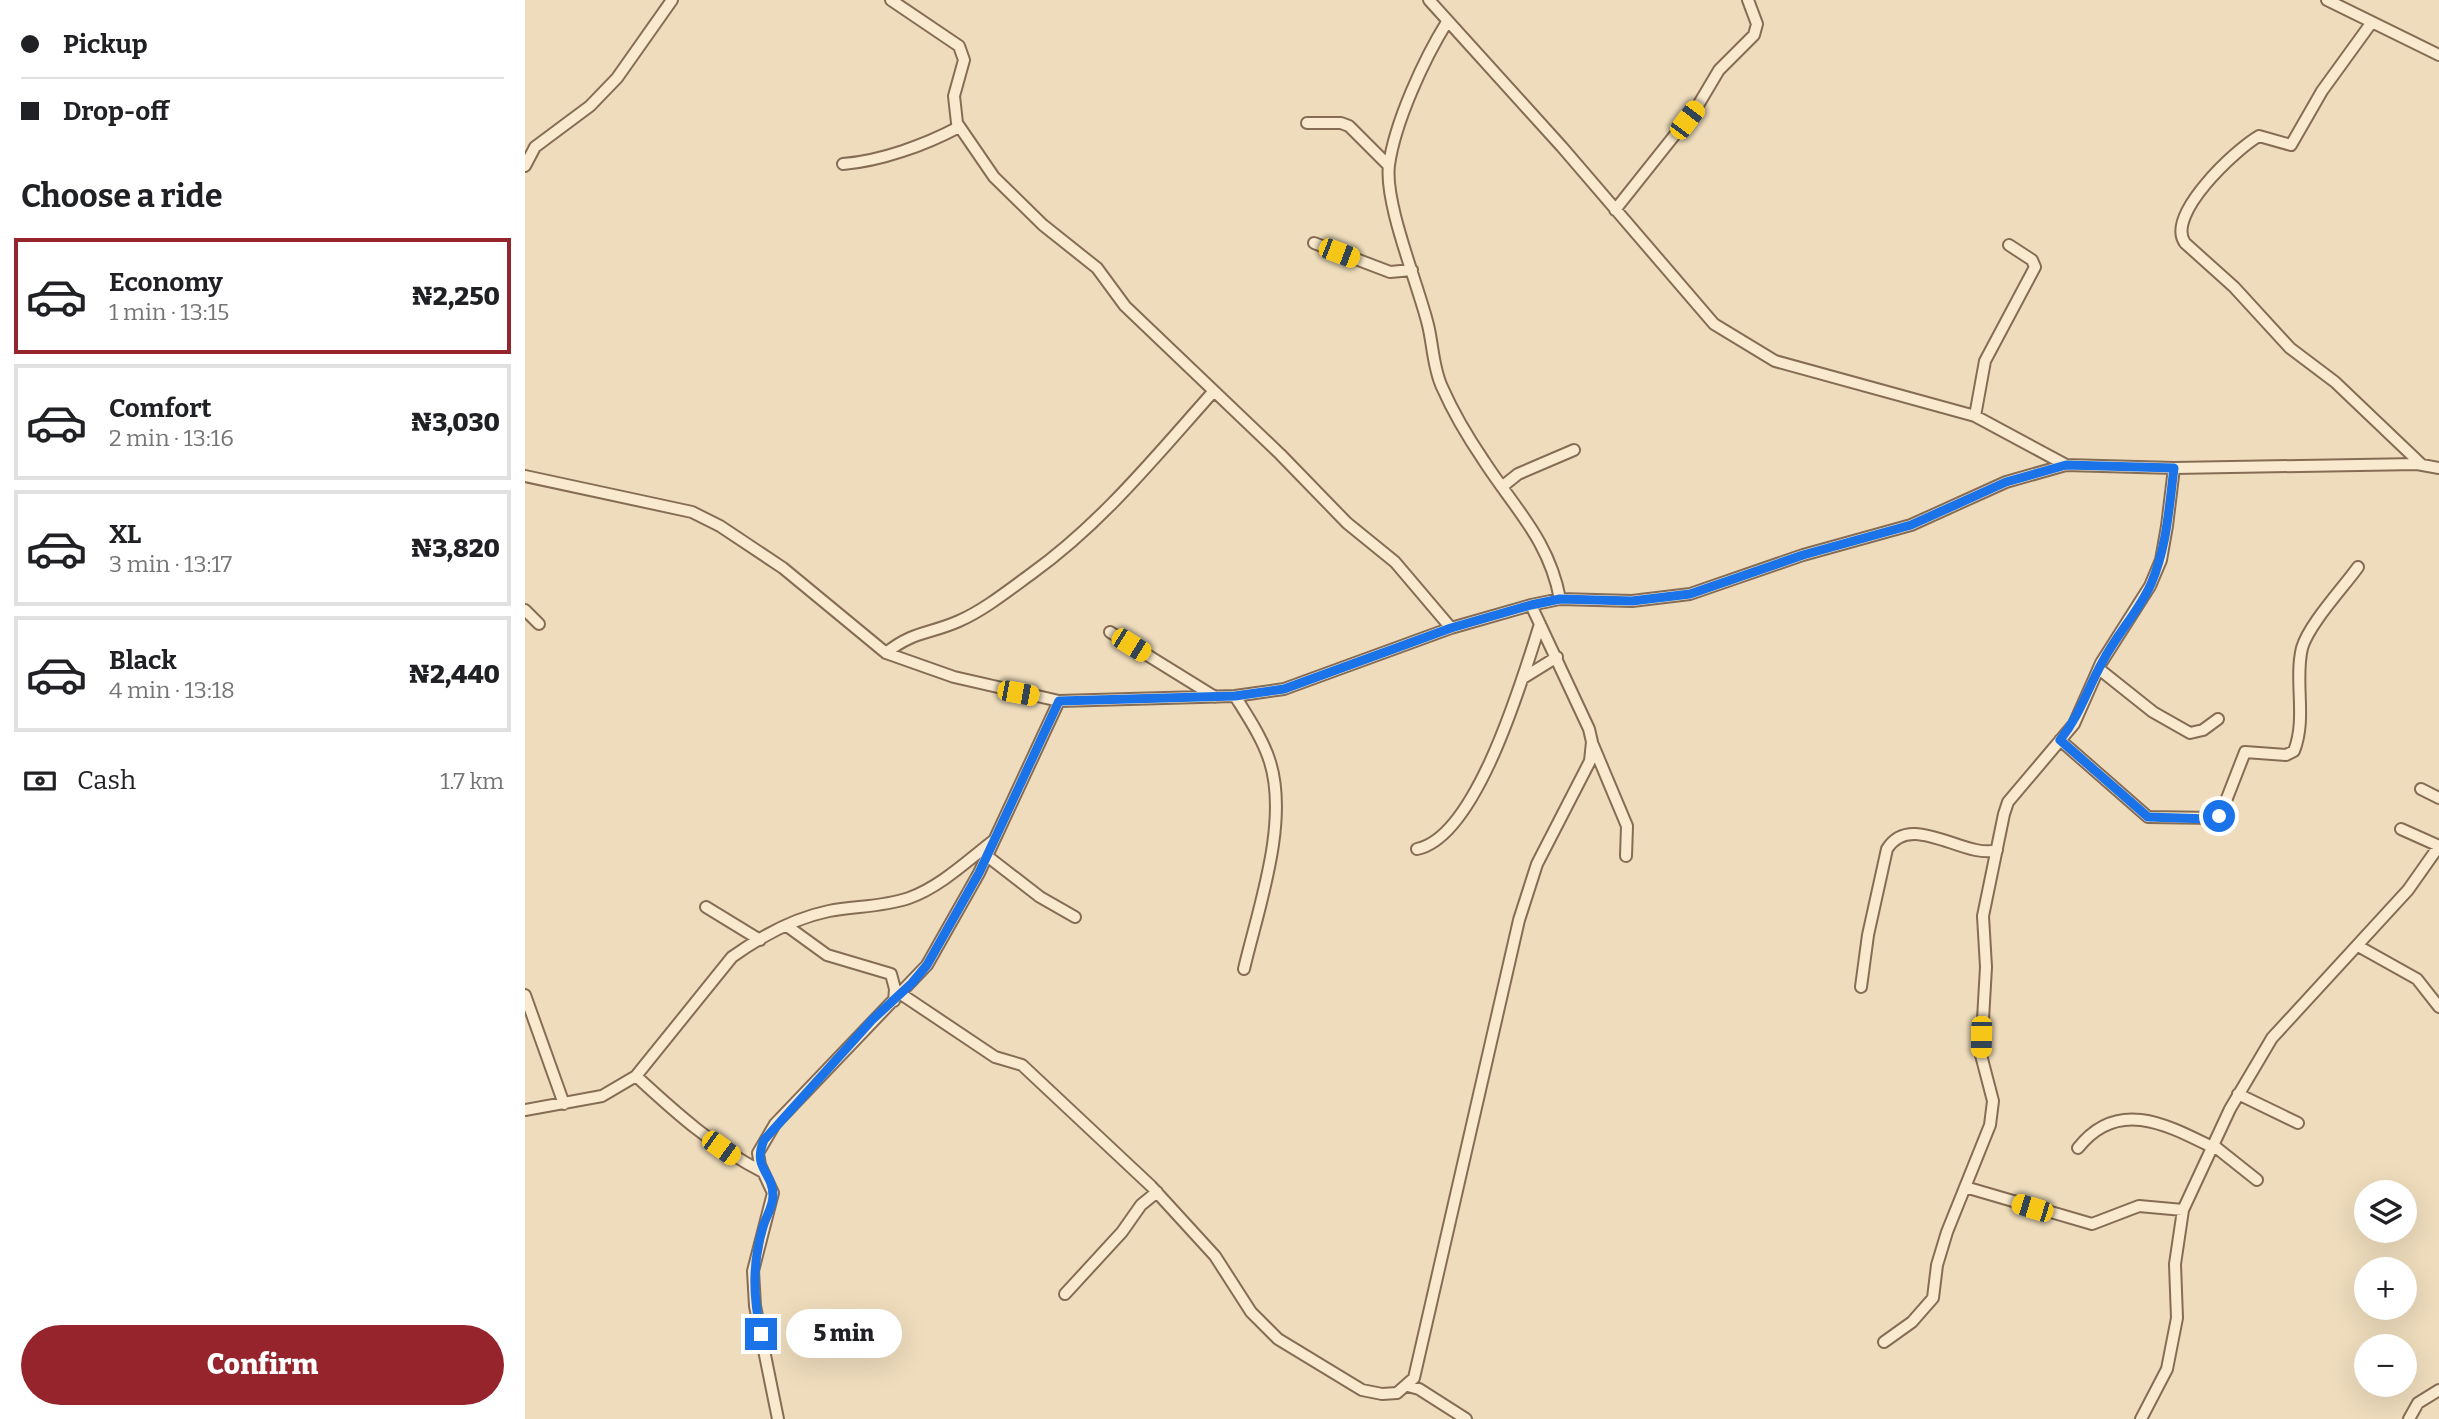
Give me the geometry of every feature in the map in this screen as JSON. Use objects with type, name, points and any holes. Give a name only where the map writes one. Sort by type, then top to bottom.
[{"type":"street","points":[[525,166],[535,147],[590,106],[617,78],[672,0]]},
{"type":"street","points":[[891,0],[959,46],[964,60],[954,96],[954,111],[959,127],[994,177],[1043,225],[1097,268],[1113,293],[1213,392],[1280,454],[1347,523],[1395,562],[1451,628]]},
{"type":"street","points":[[1429,0],[1562,147],[1714,324],[1741,342],[1787,364],[1975,416],[2066,465]]},
{"type":"street","points":[[1615,210],[1697,107],[1719,70],[1754,35],[1758,24],[1748,0]]},
{"type":"street","points":[[2327,0],[2439,55]]},
{"type":"street","points":[[1447,22],[1419,73],[1389,166],[1390,194],[1441,386],[1484,461],[1551,561],[1560,599]]},
{"type":"street","points":[[2372,22],[2322,91],[2291,145],[2259,136],[2236,152],[2196,198],[2184,216],[2181,233],[2185,243],[2234,287],[2283,341],[2335,382],[2421,464]]},
{"type":"street","points":[[1307,123],[1342,122],[1389,166]]},
{"type":"street","points":[[842,164],[859,163],[933,140],[959,127]]},
{"type":"street","points":[[1314,243],[1390,272],[1412,270]]},
{"type":"street","points":[[1975,416],[1985,361],[2035,267],[2032,260],[2009,245]]},
{"type":"street","points":[[886,653],[912,635],[961,620],[1031,574],[1091,528],[1134,484],[1213,392]]},
{"type":"street","points":[[1503,486],[1518,474],[1574,450]]},
{"type":"street","points":[[525,476],[692,512],[720,526],[783,568],[886,653],[954,677],[1059,701],[1235,696],[1284,689],[1451,628],[1531,605],[1560,599],[1632,601],[1690,594],[1803,555],[1911,525],[2006,482],[2066,465],[2174,468],[2421,464],[2439,468]]},
{"type":"street","points":[[1884,1342],[1912,1322],[1933,1298],[1937,1265],[1993,1112],[1991,1090],[1981,1055],[1986,968],[1983,916],[2008,802],[2074,724],[2099,669],[2150,586],[2161,560],[2174,468]]},
{"type":"street","points":[[2060,740],[2148,817],[2215,818],[2222,811],[2245,752],[2286,755],[2294,751],[2300,728],[2302,648],[2308,635],[2358,567]]},
{"type":"street","points":[[1531,605],[1579,702],[1592,742],[1627,826],[1626,856]]},
{"type":"street","points":[[525,610],[539,624]]},
{"type":"street","points":[[1417,849],[1438,840],[1478,785],[1494,757],[1541,624]]},
{"type":"street","points":[[1110,632],[1215,697]]},
{"type":"street","points":[[1523,678],[1557,657]]},
{"type":"street","points":[[2099,669],[2153,712],[2190,733],[2203,730],[2218,719]]},
{"type":"street","points":[[1235,696],[1270,762],[1275,785],[1269,866],[1244,969]]},
{"type":"street","points":[[778,1419],[755,1306],[753,1270],[773,1193],[760,1165],[758,1153],[775,1124],[927,965],[987,856],[1059,701]]},
{"type":"street","points":[[787,926],[827,956],[891,974],[897,998],[995,1057],[1022,1065],[1157,1192],[1215,1255],[1251,1312],[1278,1339],[1362,1390],[1397,1394],[1408,1386],[1419,1359],[1519,920],[1537,864],[1584,775],[1592,742]]},
{"type":"street","points":[[2421,789],[2439,799]]},
{"type":"street","points":[[2141,1419],[2167,1369],[2177,1318],[2175,1264],[2183,1210],[2238,1094],[2272,1038],[2408,890],[2439,846],[2401,829]]},
{"type":"street","points":[[1861,987],[1868,935],[1887,849],[1892,842],[1905,835],[1916,835],[1934,837],[1986,853],[1997,850]]},
{"type":"street","points":[[525,1110],[602,1096],[636,1076],[732,957],[760,940],[787,926],[829,911],[908,898],[933,887],[995,839]]},
{"type":"street","points":[[987,856],[1040,897],[1075,917]]},
{"type":"street","points":[[706,907],[760,940]]},
{"type":"street","points":[[2358,946],[2417,979],[2439,1007]]},
{"type":"street","points":[[525,995],[564,1104]]},
{"type":"street","points":[[636,1076],[675,1112],[735,1158],[766,1174]]},
{"type":"street","points":[[2238,1094],[2298,1123]]},
{"type":"street","points":[[2078,1148],[2097,1128],[2134,1119],[2163,1123],[2213,1146],[2257,1180]]},
{"type":"street","points":[[735,1158],[758,1153]]},
{"type":"street","points":[[1965,1187],[2092,1223],[2139,1206],[2183,1210]]},
{"type":"street","points":[[1065,1294],[1122,1232],[1141,1205],[1157,1192]]},
{"type":"street","points":[[1408,1386],[1419,1388],[1466,1419]]},
{"type":"street","points":[[2409,1419],[2418,1403],[2439,1391]]},
{"type":"route","points":[[761,1334],[755,1306],[753,1270],[773,1193],[760,1165],[758,1153],[764,1140],[775,1124],[798,1103],[872,1020],[912,983],[927,965],[979,873],[1059,701],[1235,696],[1284,689],[1343,670],[1451,628],[1531,605],[1560,599],[1632,601],[1690,594],[1803,555],[1911,525],[2006,482],[2066,465],[2174,468],[2161,560],[2150,586],[2101,663],[2074,724],[2060,740],[2148,817],[2209,819],[2219,816]]}]
